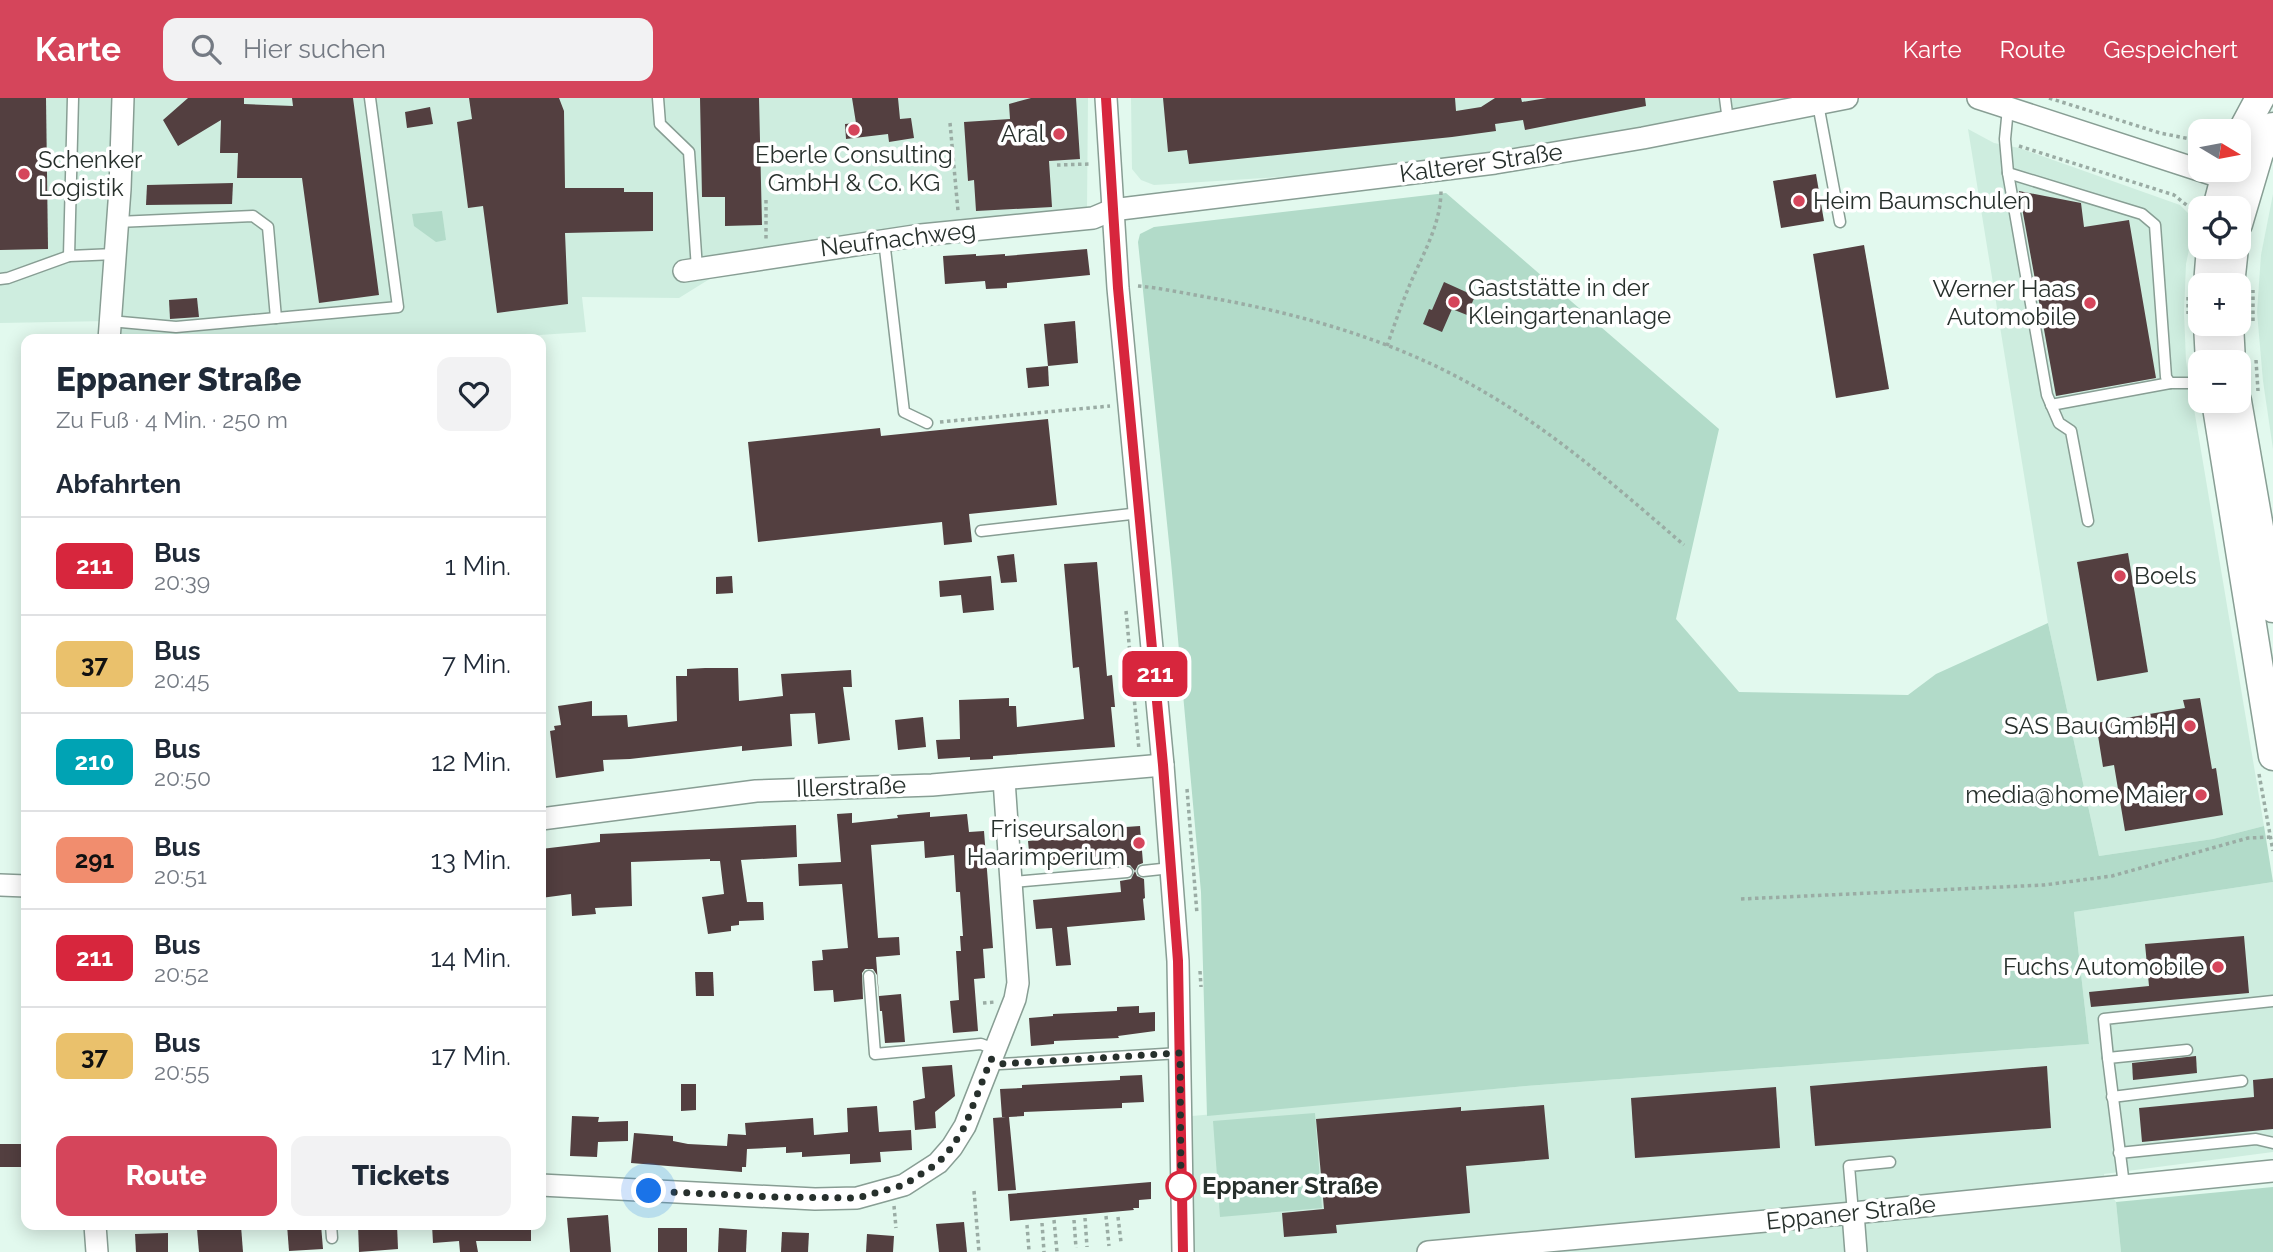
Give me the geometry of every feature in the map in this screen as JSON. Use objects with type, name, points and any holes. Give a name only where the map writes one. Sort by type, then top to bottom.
[{"type":"main road","points":[[2249,119],[2260,98]]},
{"type":"main road","points":[[2251,161],[2259,153],[2273,127]]},
{"type":"main road","points":[[2219,413],[2266,612]]},
{"type":"main road","points":[[2249,413],[2266,612],[2273,756]]},
{"type":"street","points":[[109,330],[124,98]]},
{"type":"street","points":[[1106,98],[1118,288],[1118,406],[1140,513],[1178,961],[1183,1252]]},
{"type":"street","name":"Kalterer Straße","points":[[1112,210],[1521,159],[1847,98]]},
{"type":"street","points":[[1978,98],[2188,164]]},
{"type":"street","name":"Neufnachweg","points":[[690,270],[960,230],[1093,218],[1112,210]]},
{"type":"street","name":"Illerstraße","points":[[546,818],[756,791],[932,785],[1163,765]]},
{"type":"street","points":[[546,1185],[779,1198],[857,1198],[904,1185],[938,1163],[965,1126],[1015,999],[1018,983],[1004,780]]},
{"type":"street","points":[[0,885],[21,886]]},
{"type":"street","name":"Eppaner Straße","points":[[1430,1252],[2273,1171]]},
{"type":"street","points":[[1853,1213],[1856,1252]]},
{"type":"street","points":[[95,1230],[97,1252]]},
{"type":"lane","points":[[69,256],[73,98]]},
{"type":"lane","points":[[109,330],[176,327],[398,307],[370,98]]},
{"type":"lane","points":[[658,98],[660,124],[689,152],[690,270]]},
{"type":"lane","points":[[1725,98],[1728,121]]},
{"type":"lane","points":[[1818,104],[1840,222]]},
{"type":"lane","points":[[2008,108],[2005,139],[2008,173],[2028,297],[2047,395],[2059,423],[2071,431],[2088,521]]},
{"type":"lane","points":[[2008,173],[2142,214],[2155,225],[2164,363],[2166,377],[2170,383]]},
{"type":"lane","points":[[117,222],[253,216],[268,227],[276,318]]},
{"type":"lane","points":[[884,240],[904,412],[928,423]]},
{"type":"lane","points":[[0,279],[69,256],[115,254]]},
{"type":"lane","points":[[2051,405],[2170,383],[2188,383]]},
{"type":"lane","points":[[981,531],[1140,513]]},
{"type":"lane","points":[[1143,871],[1171,868]]},
{"type":"lane","points":[[1012,882],[1127,872]]},
{"type":"lane","points":[[869,976],[875,1054],[981,1044],[1000,1064],[1180,1053]]},
{"type":"lane","points":[[2124,1185],[2104,1019],[2273,1001]]},
{"type":"lane","points":[[2108,1058],[2188,1050]]},
{"type":"lane","points":[[2112,1097],[2242,1081]]},
{"type":"lane","points":[[2119,1153],[2256,1139],[2273,1143]]},
{"type":"lane","points":[[1853,1213],[1850,1166],[1890,1162]]},
{"type":"lane","points":[[331,1230],[332,1238]]},
{"type":"path","points":[[2049,98],[2160,133],[2188,139]]},
{"type":"path","points":[[950,123],[960,230]]},
{"type":"path","points":[[2017,145],[2174,195],[2188,205]]},
{"type":"path","points":[[1057,165],[1109,164]]},
{"type":"path","points":[[1387,346],[1440,211],[1440,171]]},
{"type":"path","points":[[766,200],[766,258]]},
{"type":"path","points":[[1118,288],[1140,286],[1258,306],[1322,322],[1423,360],[1485,392],[1539,426],[1618,488],[1684,545]]},
{"type":"path","points":[[1107,394],[1118,406]]},
{"type":"path","points":[[928,423],[1118,406]]},
{"type":"path","points":[[1126,608],[1141,767]]},
{"type":"path","points":[[1741,899],[2057,883],[2112,876],[2248,838],[2272,837]]},
{"type":"path","points":[[974,1191],[979,1252]]},
{"type":"path","points":[[1106,1216],[1109,1246]]},
{"type":"path","points":[[1118,1217],[1121,1242]]},
{"type":"path","points":[[1085,1218],[1087,1247]]},
{"type":"path","points":[[1054,1220],[1057,1252]]},
{"type":"path","points":[[1074,1220],[1076,1248]]},
{"type":"path","points":[[1042,1223],[1044,1252]]},
{"type":"path","points":[[1027,1225],[1029,1251]]},
{"type":"path","points":[[979,1243],[986,1241]]},
{"type":"shaded area","points":[[0,98],[1088,98],[1087,208],[716,275],[679,298],[582,297],[586,332],[546,335],[109,334],[109,321],[0,323]]},
{"type":"shaded area","points":[[1131,98],[1847,98],[1495,163],[1154,185],[1141,180],[1132,169]]},
{"type":"shaded area","points":[[1968,129],[1994,143],[2019,148],[2180,205],[2188,213],[2184,312],[2188,413],[2195,413],[2264,826],[2213,839],[2099,856],[2048,623]]},
{"type":"shaded area","points":[[1446,193],[1719,429],[1676,619],[1739,692],[1908,695],[1936,674],[2048,623],[2099,856],[2213,839],[2264,826],[2273,882],[2074,912],[2089,1044],[1526,1086],[1207,1116],[1201,892],[1138,242],[1140,234],[1154,227]]},
{"type":"shaded area","points":[[2273,194],[2273,449],[2257,312],[2261,255]]},
{"type":"shaded area","points":[[442,211],[446,240],[436,242],[414,226],[412,214]]},
{"type":"shaded area","points":[[2273,882],[2273,1152],[2104,1174],[2106,1187],[2116,1202],[2121,1252],[1183,1252],[1181,1117],[1526,1086],[2089,1044],[2074,912]]},
{"type":"shaded area","points":[[1315,1113],[1322,1208],[1220,1217],[1213,1121]]},
{"type":"shaded area","points":[[2273,1187],[2273,1252],[2121,1252],[2116,1202]]},
{"type":"building","name":"Schenker Logistik","points":[[0,98],[46,98],[48,249],[0,250]]},
{"type":"building","points":[[188,98],[244,98],[244,104],[293,106],[292,98],[353,98],[379,295],[319,303],[302,178],[237,178],[238,153],[220,153],[221,120],[178,146],[163,120]]},
{"type":"building","points":[[469,98],[559,98],[564,111],[565,188],[624,188],[624,192],[653,192],[653,231],[565,233],[568,304],[497,313],[483,206],[468,208],[457,122],[472,119]]},
{"type":"building","points":[[700,98],[759,98],[762,225],[725,226],[725,197],[702,197]]},
{"type":"building","points":[[852,98],[898,98],[900,119],[911,118],[914,138],[889,142],[888,134],[846,139],[845,124],[856,123]]},
{"type":"building","points":[[1031,98],[1076,98],[1080,159],[1049,161],[1052,207],[976,211],[974,180],[968,181],[964,122],[1010,119],[1009,104]]},
{"type":"building","points":[[1163,98],[1455,98],[1456,111],[1481,107],[1495,98],[1521,98],[1522,102],[1547,98],[1645,98],[1646,106],[1525,130],[1523,120],[1495,124],[1496,131],[1452,137],[1189,164],[1187,150],[1168,152]]},
{"type":"building","points":[[430,107],[433,124],[407,128],[405,112]]},
{"type":"building","name":"Heim Baumschulen","points":[[1816,174],[1824,221],[1781,228],[1773,181]]},
{"type":"building","points":[[233,183],[232,204],[146,205],[147,185]]},
{"type":"building","name":"Werner Haas Automobile","points":[[2019,191],[2081,203],[2084,227],[2129,220],[2156,378],[2056,396]]},
{"type":"building","points":[[1864,245],[1889,389],[1836,398],[1813,254]]},
{"type":"building","points":[[1087,249],[1090,275],[1007,283],[1007,288],[986,289],[985,281],[945,284],[943,256],[1005,256]]},
{"type":"building","name":"Gaststätte in der Kleingartenanlage","points":[[1444,282],[1475,296],[1467,315],[1452,309],[1442,332],[1423,324]]},
{"type":"building","points":[[197,298],[199,317],[170,319],[169,300]]},
{"type":"building","points":[[1075,321],[1078,363],[1048,366],[1044,324]]},
{"type":"building","points":[[1048,366],[1049,386],[1028,388],[1026,368]]},
{"type":"building","points":[[1048,419],[1057,505],[969,514],[972,542],[944,545],[942,522],[758,542],[748,442],[880,428],[881,436]]},
{"type":"building","points":[[2128,553],[2148,672],[2097,681],[2077,562]]},
{"type":"building","points":[[1014,554],[1017,582],[1001,583],[997,556]]},
{"type":"building","points":[[1097,562],[1107,676],[1112,675],[1115,707],[1111,707],[1115,747],[993,756],[993,759],[938,759],[936,740],[960,739],[959,700],[1009,698],[1009,706],[1016,706],[1017,727],[1084,719],[1079,667],[1073,668],[1064,564]]},
{"type":"building","points":[[732,576],[733,593],[716,594],[716,577]]},
{"type":"building","points":[[991,576],[994,610],[963,613],[961,595],[940,597],[939,581]]},
{"type":"building","points":[[738,668],[739,701],[783,696],[781,674],[851,670],[852,687],[843,687],[850,740],[818,744],[815,713],[790,714],[792,746],[742,751],[742,746],[603,760],[604,771],[556,778],[550,731],[555,730],[554,726],[561,725],[558,706],[592,701],[592,716],[627,715],[628,727],[677,721],[676,676],[687,676],[687,669]]},
{"type":"building","points":[[2200,698],[2212,769],[2216,768],[2223,815],[2125,831],[2114,765],[2103,767],[2096,723],[2185,708],[2183,700]]},
{"type":"building","points":[[923,717],[926,747],[898,750],[895,720]]},
{"type":"building","points":[[930,812],[930,817],[967,814],[969,832],[984,831],[993,948],[983,949],[985,978],[974,979],[978,1031],[953,1033],[950,1001],[959,1000],[956,951],[961,951],[960,936],[963,936],[954,855],[925,858],[924,841],[871,845],[878,938],[899,937],[900,955],[876,957],[879,996],[901,994],[905,1042],[885,1043],[880,1011],[877,975],[873,969],[865,969],[862,973],[863,999],[834,1002],[833,990],[814,991],[812,961],[823,960],[822,950],[848,948],[842,884],[799,886],[798,864],[841,862],[837,814],[852,813],[852,823]]},
{"type":"building","points":[[796,825],[797,857],[741,860],[747,902],[763,902],[764,920],[739,921],[739,925],[731,926],[731,931],[708,934],[702,897],[724,894],[720,861],[710,859],[631,862],[632,906],[595,908],[596,914],[572,916],[571,894],[546,897],[546,848],[600,842],[600,834]]},
{"type":"building","points":[[1140,826],[1143,863],[1138,865],[1135,871],[1130,865],[1119,865],[1118,855],[1030,862],[1028,841],[1039,840],[1039,833]]},
{"type":"building","points":[[1135,871],[1137,876],[1144,879],[1145,920],[1067,927],[1071,965],[1056,966],[1052,928],[1036,929],[1033,900],[1121,892],[1120,881],[1131,879]]},
{"type":"building","points":[[2244,936],[2249,993],[2091,1007],[2089,992],[2149,986],[2145,944]]},
{"type":"building","points":[[695,972],[713,972],[714,996],[696,996]]},
{"type":"building","points":[[1139,1006],[1139,1013],[1155,1012],[1155,1031],[1118,1036],[1119,1038],[1054,1041],[1054,1044],[1031,1046],[1029,1018],[1117,1011],[1117,1007]]},
{"type":"building","points":[[2196,1056],[2197,1073],[2133,1080],[2132,1063]]},
{"type":"building","points":[[952,1065],[955,1096],[935,1112],[936,1128],[915,1130],[913,1101],[925,1098],[922,1067]]},
{"type":"building","points":[[2047,1066],[2051,1128],[1815,1146],[1810,1086]]},
{"type":"building","points":[[1142,1075],[1144,1102],[1122,1103],[1122,1108],[1024,1112],[1024,1116],[1009,1117],[1016,1190],[998,1191],[993,1118],[1006,1117],[1002,1117],[1000,1089],[1022,1088],[1022,1085],[1120,1080],[1120,1076]]},
{"type":"building","points":[[2273,1078],[2273,1129],[2142,1142],[2139,1108],[2254,1097],[2253,1080]]},
{"type":"building","points":[[681,1084],[696,1084],[696,1110],[681,1111]]},
{"type":"building","points":[[1776,1087],[1780,1148],[1635,1158],[1631,1098]]},
{"type":"building","points":[[1544,1105],[1549,1159],[1466,1166],[1470,1213],[1336,1225],[1337,1233],[1284,1237],[1282,1213],[1324,1209],[1316,1119],[1461,1107],[1461,1111]]},
{"type":"building","points":[[877,1106],[879,1132],[911,1130],[912,1150],[880,1152],[881,1162],[850,1164],[850,1154],[802,1157],[802,1152],[786,1153],[786,1147],[747,1149],[746,1167],[742,1167],[742,1172],[631,1163],[634,1133],[673,1136],[673,1141],[688,1144],[727,1146],[728,1134],[746,1135],[745,1123],[813,1118],[814,1135],[848,1132],[847,1108]]},
{"type":"building","points":[[572,1116],[599,1117],[598,1122],[628,1121],[628,1141],[598,1142],[597,1157],[570,1156]]},
{"type":"building","points":[[0,1144],[21,1144],[21,1167],[0,1167]]},
{"type":"building","points":[[1151,1182],[1151,1199],[1139,1200],[1139,1208],[1133,1208],[1134,1210],[1010,1221],[1008,1194]]},
{"type":"building","points":[[608,1215],[611,1252],[570,1252],[567,1218]]},
{"type":"building","points":[[964,1222],[967,1252],[939,1252],[936,1224]]},
{"type":"building","points":[[658,1228],[687,1228],[687,1252],[658,1252]]},
{"type":"building","points":[[719,1228],[747,1230],[746,1252],[718,1252]]},
{"type":"building","points":[[197,1230],[241,1230],[243,1252],[199,1252]]},
{"type":"building","points":[[287,1230],[321,1230],[323,1249],[289,1251]]},
{"type":"building","points":[[358,1230],[397,1230],[398,1249],[359,1252]]},
{"type":"building","points":[[432,1230],[531,1230],[531,1241],[476,1241],[478,1252],[460,1252],[459,1241],[433,1243]]},
{"type":"building","points":[[782,1232],[809,1233],[808,1252],[781,1252]]},
{"type":"building","points":[[168,1233],[168,1252],[136,1252],[135,1234]]},
{"type":"building","points":[[867,1234],[894,1236],[893,1252],[866,1252]]},
{"type":"bus line","name":"211","points":[[1106,98],[1118,288],[1163,765],[1178,961],[1183,1252]]},
{"type":"place","name":"Eberle Consulting GmbH & Co. KG","points":[[854,130]]},
{"type":"place","name":"Aral","points":[[1059,134]]},
{"type":"place","name":"Schenker Logistik","points":[[24,174]]},
{"type":"place","name":"Heim Baumschulen","points":[[1799,201]]},
{"type":"place","name":"Gaststätte in der Kleingartenanlage","points":[[1454,302]]},
{"type":"place","name":"Werner Haas Automobile","points":[[2090,303]]},
{"type":"place","name":"Boels","points":[[2120,576]]},
{"type":"place","name":"SAS Bau GmbH","points":[[2190,726]]},
{"type":"place","name":"media@home Maier","points":[[2201,795]]},
{"type":"place","name":"Friseursalon Haarimperium","points":[[1139,843]]},
{"type":"place","name":"Fuchs Automobile","points":[[2218,967]]},
{"type":"place","name":"Eppaner Straße","points":[[1181,1186]]},
{"type":"route","points":[[649,1191],[815,1199],[857,1198],[904,1185],[938,1163],[965,1126],[991,1059],[1000,1064],[1180,1053],[1181,1186]]}]
